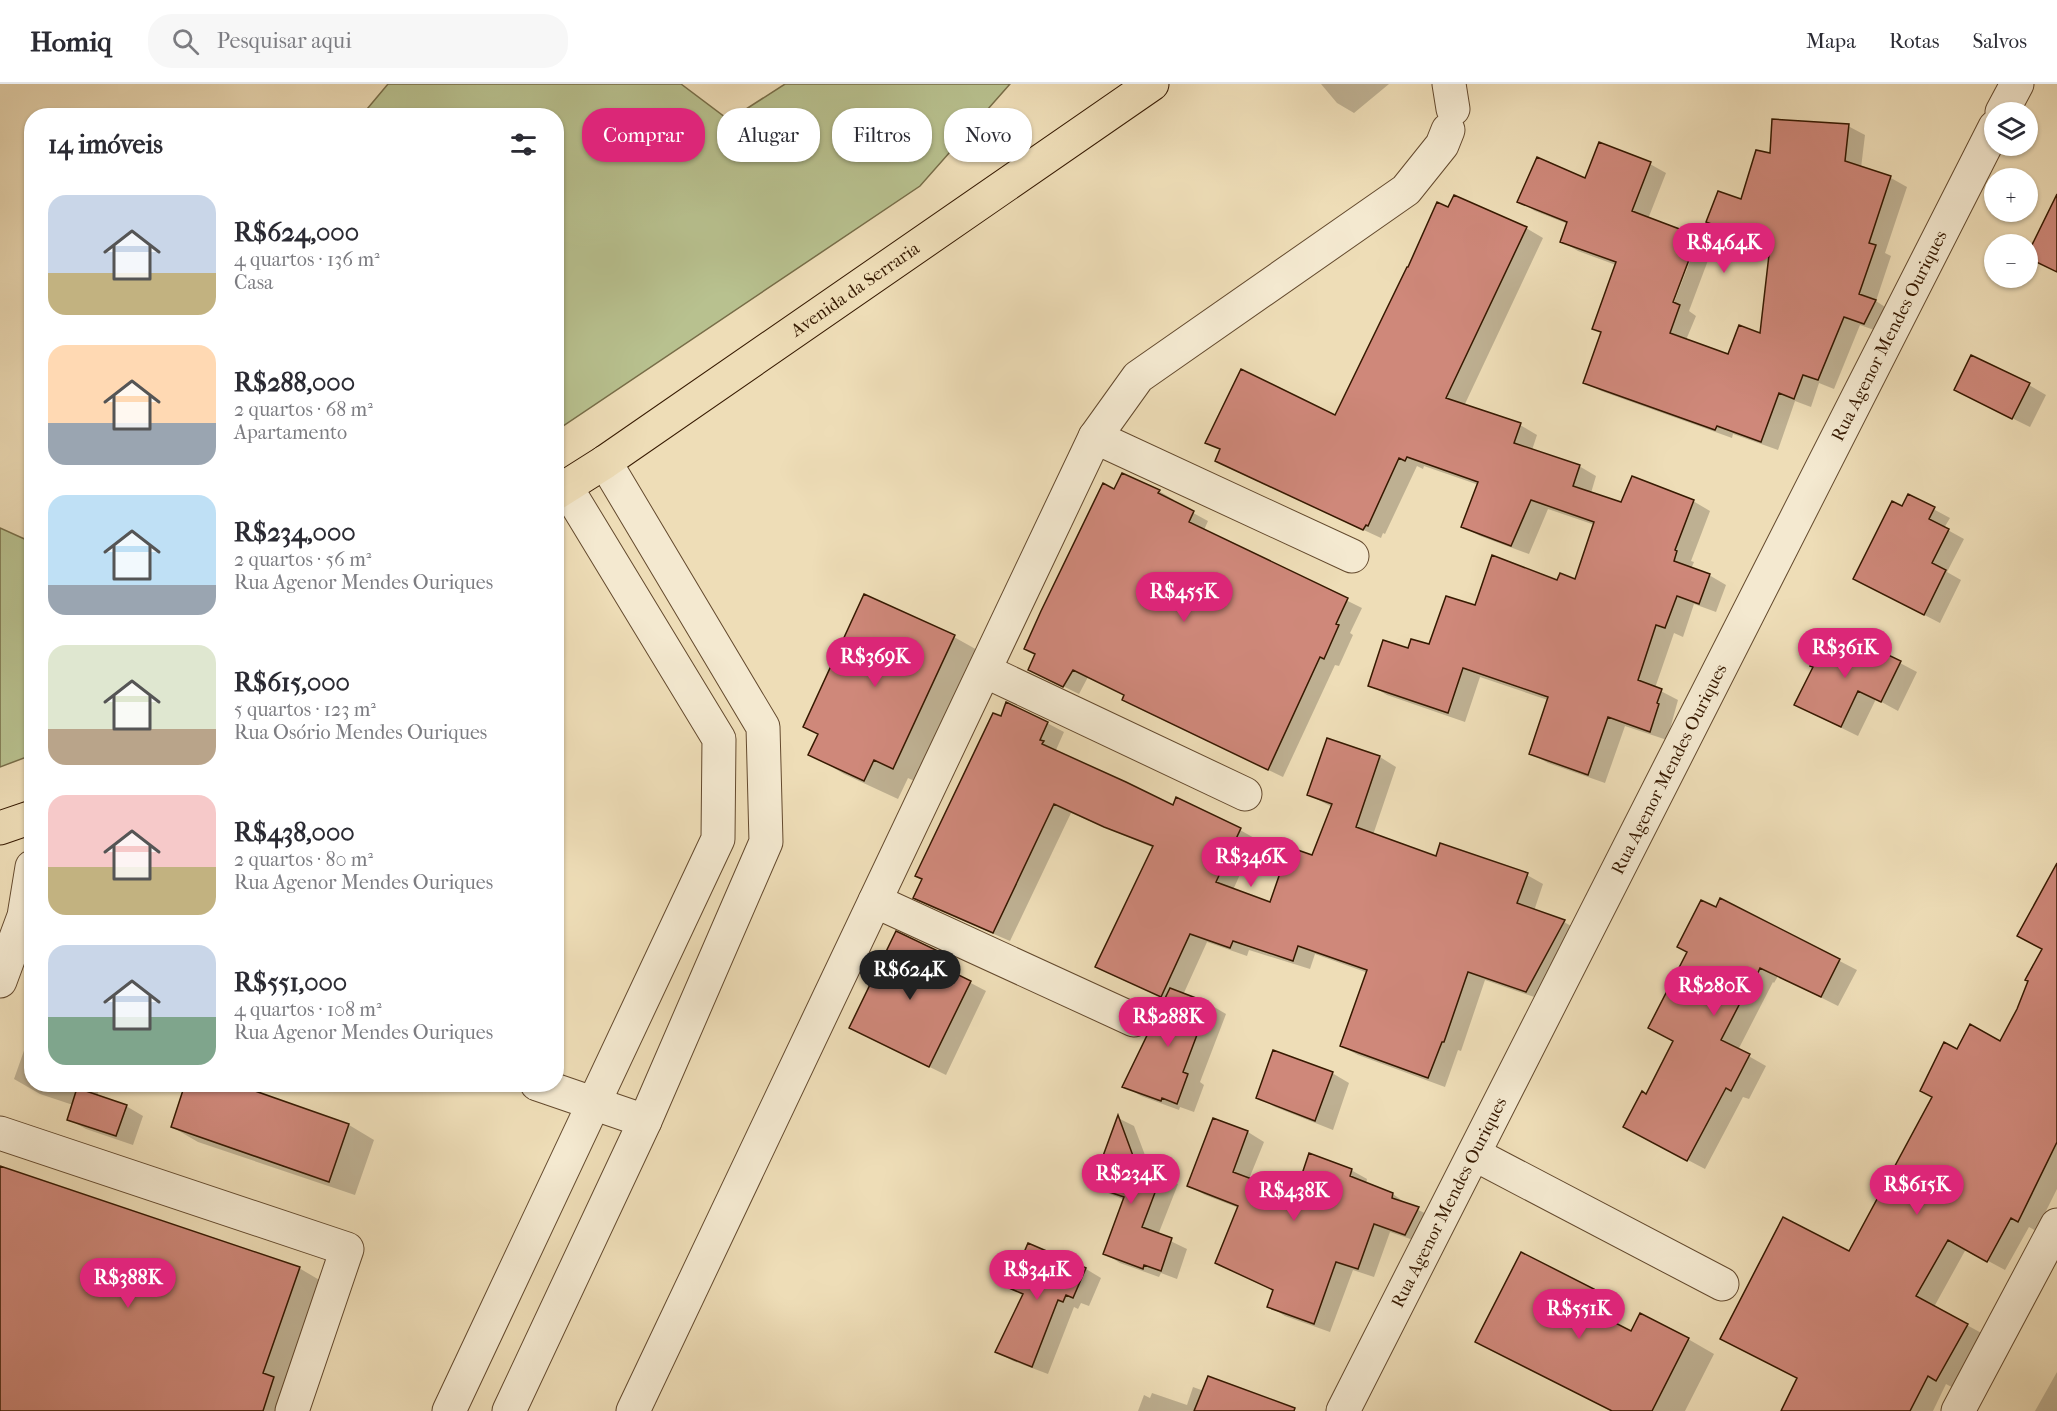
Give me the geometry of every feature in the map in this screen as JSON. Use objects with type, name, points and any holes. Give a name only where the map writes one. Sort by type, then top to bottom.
[{"type":"main road","name":"Avenida da Serraria","points":[[564,488],[1151,84]]},
{"type":"main road","points":[[0,828],[24,819]]},
{"type":"street","points":[[2007,102],[2017,84]]},
{"type":"street","points":[[633,1411],[1095,437],[1138,377],[1406,190],[1442,145],[1450,105]]},
{"type":"street","name":"Rua Agenor Mendes Ouriques","points":[[1343,1411],[1984,149]]},
{"type":"street","points":[[1095,437],[1352,556]]},
{"type":"street","points":[[509,1411],[645,1121],[766,842],[763,727],[605,462]]},
{"type":"street","points":[[449,1411],[718,838],[719,739],[564,495]]},
{"type":"street","points":[[984,671],[1245,794]]},
{"type":"street","points":[[875,901],[1134,1020]]},
{"type":"street","points":[[0,981],[24,926]]},
{"type":"street","points":[[561,1092],[645,1121]]},
{"type":"street","points":[[0,1132],[347,1249],[292,1411]]},
{"type":"street","points":[[1474,1154],[1722,1284]]},
{"type":"street","points":[[1958,1411],[2057,1226]]},
{"type":"green space","points":[[388,84],[681,84],[717,111],[717,162],[820,162],[820,108],[748,108],[785,84],[1010,84],[989,108],[944,108],[944,159],[920,186],[564,425],[564,108],[368,108]]},
{"type":"green space","points":[[0,528],[24,539],[24,758],[0,767]]},
{"type":"building","points":[[1772,119],[1849,124],[1845,161],[1891,176],[1869,243],[1876,245],[1859,294],[1876,300],[1864,324],[1844,317],[1818,380],[1803,375],[1794,399],[1779,393],[1761,442],[1717,426],[1715,430],[1583,383],[1601,332],[1592,329],[1616,262],[1560,242],[1567,222],[1517,202],[1537,157],[1585,178],[1599,142],[1651,162],[1632,211],[1698,236],[1673,302],[1680,305],[1670,333],[1728,354],[1739,325],[1760,333],[1770,246],[1706,222],[1718,191],[1741,199],[1756,150],[1770,153]]},
{"type":"building","points":[[2057,194],[2057,272],[2038,263],[2037,234]]},
{"type":"building","points":[[1454,195],[1527,227],[1446,398],[1521,423],[1514,443],[1580,465],[1573,486],[1621,502],[1632,476],[1694,500],[1675,550],[1677,551],[1674,561],[1710,574],[1699,604],[1677,596],[1665,628],[1656,625],[1638,680],[1662,689],[1650,732],[1608,717],[1588,775],[1529,754],[1548,697],[1463,668],[1448,713],[1368,686],[1383,640],[1408,648],[1411,639],[1429,644],[1446,596],[1475,605],[1492,555],[1557,580],[1560,573],[1575,579],[1594,522],[1531,500],[1511,546],[1461,527],[1478,482],[1407,457],[1405,461],[1399,458],[1368,526],[1366,525],[1363,530],[1215,461],[1220,449],[1205,443],[1241,369],[1335,415],[1408,267],[1437,202],[1448,207]]},
{"type":"building","points":[[1971,355],[2030,383],[2012,419],[1954,390]]},
{"type":"building","points":[[1122,473],[1160,490],[1158,493],[1194,511],[1189,522],[1348,598],[1324,659],[1320,657],[1268,770],[1122,700],[1124,695],[1073,670],[1063,687],[1028,670],[1035,654],[1024,649],[1041,611],[1103,483],[1114,489]]},
{"type":"building","points":[[1908,494],[1935,507],[1929,519],[1949,529],[1932,563],[1946,570],[1924,615],[1853,579],[1892,501],[1902,506]]},
{"type":"building","points":[[864,594],[955,635],[893,769],[874,760],[864,781],[808,755],[818,734],[803,727]]},
{"type":"building","points":[[1824,637],[1850,650],[1855,639],[1901,661],[1881,702],[1858,691],[1841,727],[1794,705],[1813,667],[1810,666]]},
{"type":"building","points":[[1006,702],[1048,722],[1040,740],[1044,741],[1042,744],[1173,805],[1176,797],[1241,828],[1216,882],[1270,902],[1289,847],[1312,855],[1332,804],[1307,795],[1327,738],[1380,756],[1356,827],[1436,856],[1440,843],[1528,873],[1517,903],[1565,920],[1526,992],[1468,972],[1444,1042],[1442,1042],[1428,1078],[1340,1046],[1367,970],[1298,946],[1293,961],[1233,941],[1230,948],[1190,934],[1161,997],[1095,967],[1153,846],[1054,804],[993,933],[913,898],[922,879],[915,876],[993,713],[1001,716]]},
{"type":"building","points":[[2057,863],[2057,1142],[2018,1222],[2011,1218],[1987,1262],[1948,1240],[1916,1296],[1968,1324],[1936,1381],[1928,1376],[1910,1411],[1781,1411],[1797,1378],[1720,1339],[1783,1217],[1849,1251],[1932,1097],[1920,1091],[1944,1042],[1957,1049],[1970,1024],[2000,1041],[2017,1009],[2028,981],[2025,980],[2042,949],[2017,936]]},
{"type":"building","points":[[1720,898],[1840,959],[1821,997],[1760,968],[1757,975],[1755,974],[1721,1040],[1750,1054],[1731,1091],[1726,1088],[1687,1161],[1623,1127],[1642,1091],[1646,1094],[1673,1041],[1648,1028],[1687,952],[1677,947],[1701,900],[1716,907]]},
{"type":"building","points":[[896,931],[938,951],[932,962],[971,981],[929,1067],[849,1028]]},
{"type":"building","points":[[1170,988],[1209,1003],[1183,1072],[1188,1074],[1177,1104],[1162,1098],[1161,1101],[1122,1087]]},
{"type":"building","points":[[1273,1050],[1333,1072],[1315,1121],[1256,1098]]},
{"type":"building","points":[[76,1092],[89,1092],[127,1105],[116,1136],[67,1120]]},
{"type":"building","points":[[182,1092],[258,1092],[349,1124],[329,1182],[171,1127]]},
{"type":"building","points":[[1118,1115],[1136,1164],[1162,1174],[1142,1227],[1172,1238],[1161,1271],[1144,1265],[1143,1269],[1103,1254],[1124,1197],[1092,1186]]},
{"type":"building","points":[[1213,1118],[1248,1131],[1233,1172],[1295,1195],[1309,1153],[1352,1169],[1350,1176],[1393,1193],[1392,1198],[1419,1207],[1405,1235],[1374,1224],[1358,1269],[1336,1262],[1314,1324],[1267,1307],[1273,1290],[1215,1263],[1238,1206],[1187,1186]]},
{"type":"building","points":[[0,1166],[300,1267],[263,1373],[274,1377],[263,1411],[0,1411]]},
{"type":"building","points":[[1028,1243],[1086,1268],[1073,1298],[1066,1295],[1063,1302],[1058,1300],[1032,1367],[995,1352],[1023,1294],[1009,1288]]},
{"type":"building","points":[[1521,1252],[1594,1289],[1584,1307],[1631,1331],[1640,1313],[1689,1338],[1652,1411],[1612,1411],[1475,1342]]},
{"type":"building","points":[[1208,1376],[1295,1408],[1294,1411],[1194,1411]]}]
